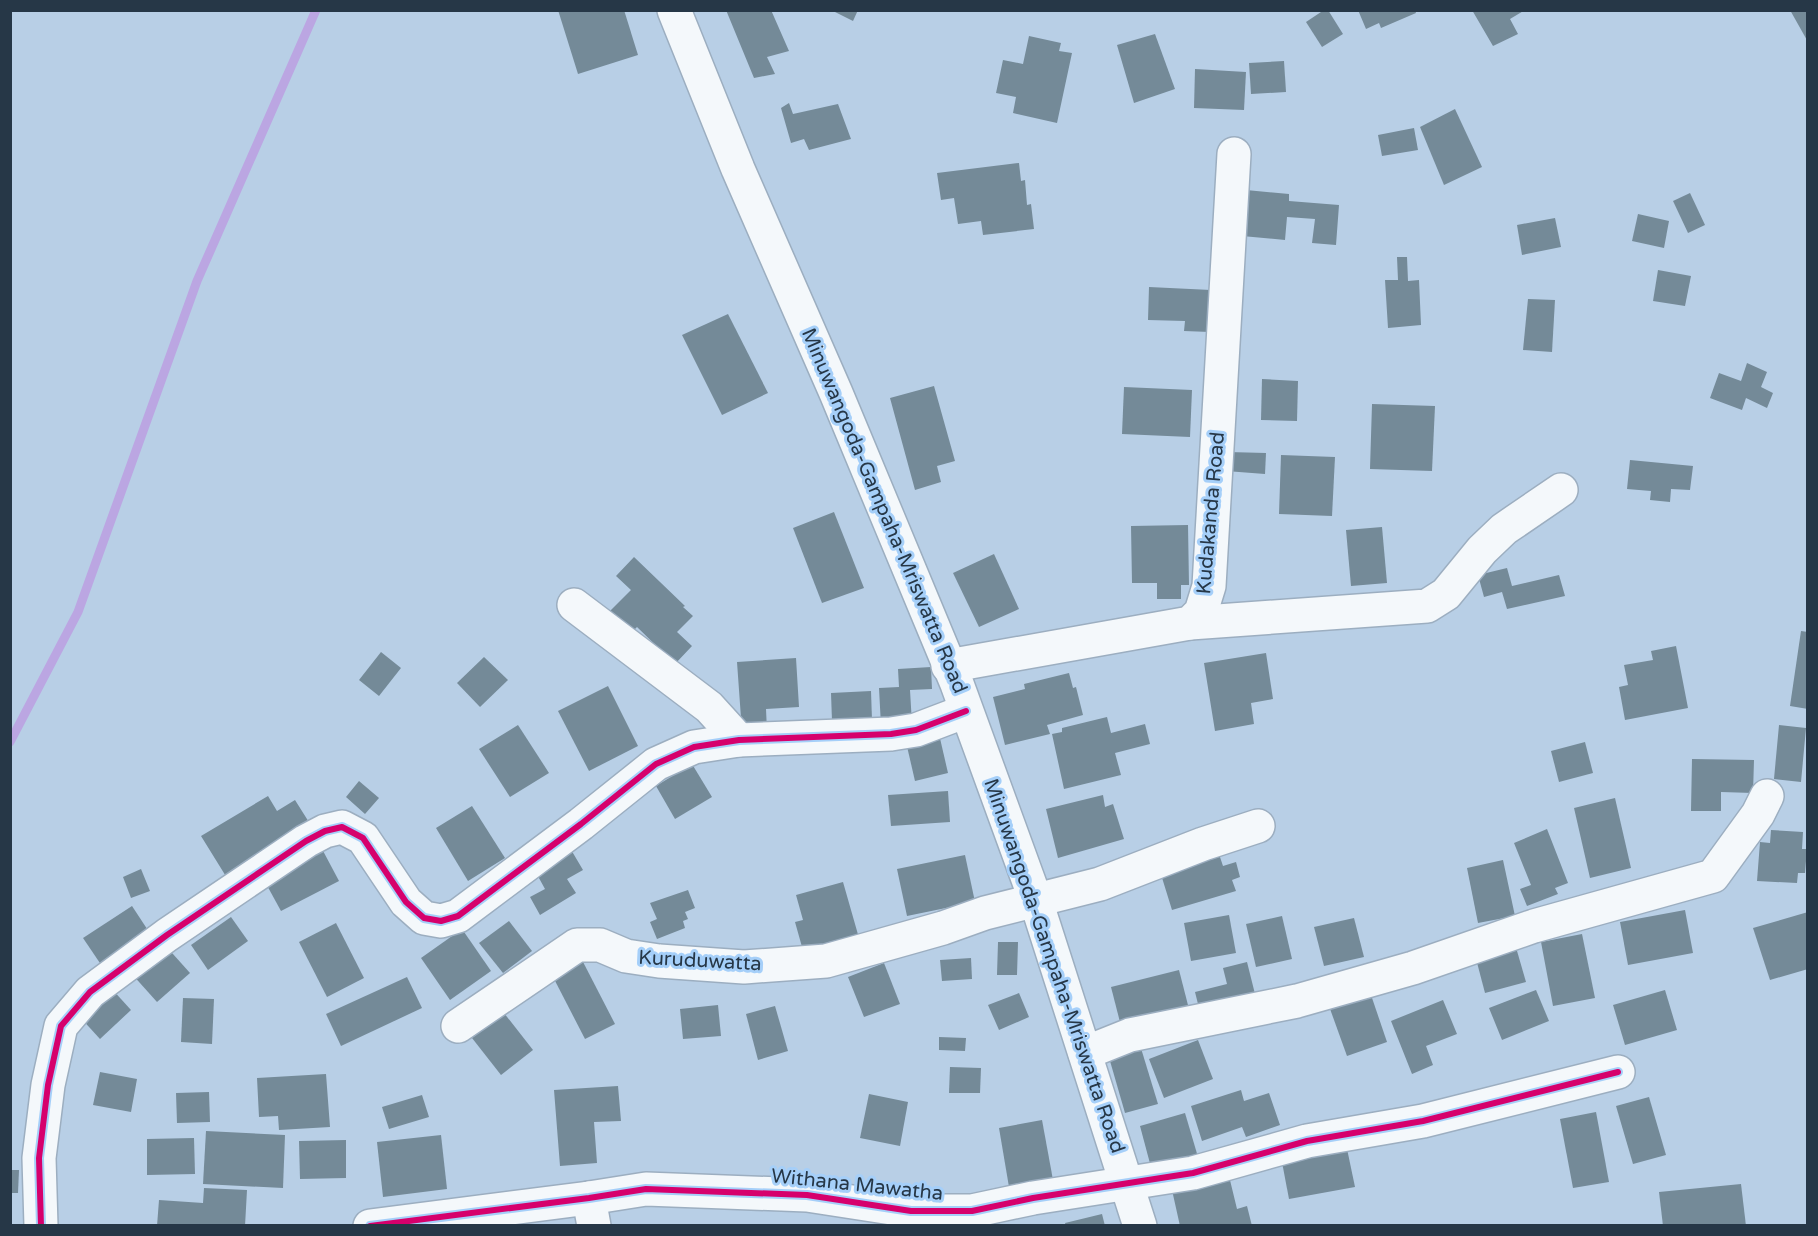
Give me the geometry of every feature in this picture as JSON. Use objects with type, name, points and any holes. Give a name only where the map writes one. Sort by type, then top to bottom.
[{"type":"street","name":"Minuwangoda-Gampaha-Mriswatta Road","points":[[674,10],[738,169],[836,393],[966,711],[1034,901],[1140,1226]]},
{"type":"street","name":"Kudakanda Road","points":[[1190,622],[1201,612],[1209,586],[1234,154]]},
{"type":"street","points":[[948,666],[1190,622],[1427,606],[1446,594],[1482,550],[1504,529],[1562,490]]},
{"type":"street","points":[[573,605],[709,707],[739,740]]},
{"type":"street","points":[[41,1226],[39,1158],[48,1085],[61,1026],[90,992],[185,922],[306,841],[325,831],[342,827],[363,838],[406,902],[424,918],[441,921],[458,916],[581,824],[656,764],[694,747],[739,740],[891,734],[916,730],[966,711]]},
{"type":"street","points":[[1085,1053],[1130,1035],[1297,1001],[1413,968],[1534,926],[1713,876],[1758,814],[1767,796]]},
{"type":"street","name":"Kuruduwatta","points":[[458,1026],[577,945],[600,945],[626,956],[659,961],[744,967],[826,961],[943,928],[985,912],[1100,884],[1203,844],[1258,826]]},
{"type":"street","name":"Withana Mawatha","points":[[370,1226],[592,1212],[646,1189],[807,1195],[911,1211],[972,1211],[1033,1198],[1193,1173],[1307,1141],[1423,1121],[1618,1072]]},
{"type":"building","points":[[558,10],[624,10],[638,55],[578,74]]},
{"type":"building","points":[[726,10],[771,10],[789,51],[767,57],[775,74],[754,78]]},
{"type":"building","points":[[831,10],[858,10],[853,21]]},
{"type":"building","points":[[1324,10],[1328,10],[1343,34],[1322,47],[1306,22]]},
{"type":"building","points":[[1358,10],[1415,10],[1416,13],[1381,28],[1379,23],[1366,29]]},
{"type":"building","points":[[1472,10],[1525,10],[1510,19],[1518,34],[1493,46]]},
{"type":"building","points":[[1790,10],[1808,10],[1808,42]]},
{"type":"building","points":[[1155,34],[1175,89],[1134,103],[1117,45]]},
{"type":"building","points":[[1029,36],[1061,43],[1059,51],[1072,53],[1057,123],[1013,113],[1016,97],[996,93],[1003,60],[1023,64]]},
{"type":"building","points":[[1284,61],[1286,92],[1251,94],[1249,63]]},
{"type":"building","points":[[1195,69],[1246,72],[1244,110],[1194,108]]},
{"type":"building","points":[[789,103],[793,114],[838,104],[851,139],[809,150],[804,139],[791,143],[781,108]]},
{"type":"building","points":[[1455,109],[1482,167],[1444,185],[1420,127]]},
{"type":"building","points":[[1414,128],[1418,150],[1382,156],[1378,135]]},
{"type":"building","points":[[1019,163],[1021,181],[1025,180],[1027,205],[1031,204],[1034,229],[983,235],[981,221],[958,224],[954,198],[941,200],[937,173]]},
{"type":"building","points":[[1246,190],[1289,194],[1289,201],[1339,205],[1336,245],[1312,243],[1315,219],[1287,217],[1285,240],[1242,236]]},
{"type":"building","points":[[1690,193],[1705,225],[1688,233],[1673,201]]},
{"type":"building","points":[[1638,214],[1669,221],[1664,248],[1632,241]]},
{"type":"building","points":[[1555,218],[1561,247],[1522,255],[1517,225]]},
{"type":"building","points":[[1397,257],[1407,257],[1408,281],[1419,280],[1421,325],[1388,328],[1385,280],[1398,280]]},
{"type":"building","points":[[1658,270],[1691,276],[1685,306],[1653,301]]},
{"type":"building","points":[[1149,287],[1211,290],[1210,332],[1184,331],[1185,321],[1148,320]]},
{"type":"building","points":[[1528,299],[1555,300],[1552,352],[1523,350]]},
{"type":"building","points":[[728,314],[768,393],[722,415],[682,335]]},
{"type":"building","points":[[1747,363],[1767,372],[1761,387],[1773,393],[1767,408],[1746,398],[1742,410],[1710,398],[1719,373],[1741,381]]},
{"type":"building","points":[[1262,379],[1298,381],[1297,421],[1261,420]]},
{"type":"building","points":[[934,386],[955,461],[937,466],[941,482],[915,490],[890,398]]},
{"type":"building","points":[[1124,387],[1192,390],[1190,437],[1122,434]]},
{"type":"building","points":[[1372,404],[1435,406],[1432,471],[1370,469]]},
{"type":"building","points":[[1228,452],[1266,453],[1265,474],[1226,471]]},
{"type":"building","points":[[1281,455],[1335,457],[1332,516],[1279,514]]},
{"type":"building","points":[[1630,460],[1693,466],[1690,490],[1671,489],[1670,502],[1650,500],[1651,491],[1627,489]]},
{"type":"building","points":[[834,512],[864,588],[822,603],[793,528]]},
{"type":"building","points":[[1188,525],[1189,585],[1181,585],[1181,599],[1157,599],[1157,583],[1132,583],[1131,526]]},
{"type":"building","points":[[1382,527],[1387,583],[1351,586],[1346,530]]},
{"type":"building","points":[[994,554],[1019,609],[979,627],[953,573]]},
{"type":"building","points":[[634,557],[693,616],[677,632],[692,646],[675,664],[637,627],[629,635],[607,614],[631,590],[616,576]]},
{"type":"building","points":[[1507,568],[1512,586],[1559,575],[1565,596],[1507,609],[1502,592],[1484,597],[1478,575]]},
{"type":"building","points":[[1801,631],[1808,632],[1808,709],[1790,706]]},
{"type":"building","points":[[1676,646],[1688,708],[1625,720],[1619,687],[1628,685],[1624,665],[1653,660],[1651,651]]},
{"type":"building","points":[[381,652],[401,668],[379,696],[359,680]]},
{"type":"building","points":[[1266,653],[1273,699],[1251,703],[1254,724],[1215,731],[1204,663]]},
{"type":"building","points":[[484,657],[508,680],[480,707],[457,683]]},
{"type":"building","points":[[796,658],[799,707],[766,709],[767,731],[742,732],[737,662]]},
{"type":"building","points":[[931,667],[932,689],[910,690],[912,724],[881,726],[879,688],[899,687],[898,669]]},
{"type":"building","points":[[1069,673],[1073,688],[1076,687],[1083,715],[1047,725],[1050,734],[1005,745],[993,697],[1025,689],[1024,684]]},
{"type":"building","points":[[608,686],[638,746],[589,771],[558,711]]},
{"type":"building","points":[[871,691],[872,720],[832,721],[831,693]]},
{"type":"building","points":[[1107,717],[1111,733],[1145,724],[1150,744],[1115,753],[1121,775],[1064,789],[1052,734],[1062,732],[1062,728]]},
{"type":"building","points":[[518,725],[549,773],[510,797],[479,749]]},
{"type":"building","points":[[1779,725],[1806,728],[1801,782],[1774,779]]},
{"type":"building","points":[[939,734],[948,773],[915,781],[906,742]]},
{"type":"building","points":[[1585,742],[1593,773],[1559,782],[1551,751]]},
{"type":"building","points":[[1692,759],[1754,760],[1753,793],[1721,792],[1721,811],[1691,811]]},
{"type":"building","points":[[692,764],[712,797],[675,819],[656,786]]},
{"type":"building","points":[[359,781],[379,798],[365,814],[346,797]]},
{"type":"building","points":[[948,791],[950,822],[891,826],[888,795]]},
{"type":"building","points":[[1103,795],[1105,807],[1113,804],[1124,839],[1058,858],[1046,809]]},
{"type":"building","points":[[268,796],[277,811],[295,800],[312,827],[227,878],[201,836]]},
{"type":"building","points":[[1615,798],[1631,868],[1590,878],[1574,808]]},
{"type":"building","points":[[472,806],[505,858],[468,881],[436,828]]},
{"type":"building","points":[[1547,829],[1568,883],[1555,888],[1558,894],[1527,906],[1520,889],[1531,885],[1514,843]]},
{"type":"building","points":[[1771,830],[1803,832],[1802,849],[1807,849],[1805,873],[1798,873],[1797,883],[1757,881],[1760,842],[1770,843]]},
{"type":"building","points":[[570,848],[583,870],[567,879],[576,893],[540,915],[530,897],[545,889],[534,869]]},
{"type":"building","points":[[322,849],[339,881],[281,911],[264,880]]},
{"type":"building","points":[[1218,851],[1223,866],[1236,862],[1240,877],[1232,880],[1236,891],[1172,910],[1159,868]]},
{"type":"building","points":[[965,855],[975,902],[907,916],[897,869]]},
{"type":"building","points":[[1503,860],[1515,916],[1478,923],[1467,868]]},
{"type":"building","points":[[141,869],[150,891],[131,898],[123,877]]},
{"type":"building","points":[[843,882],[859,938],[804,954],[795,922],[803,920],[796,895]]},
{"type":"building","points":[[688,890],[695,908],[685,912],[688,919],[683,921],[685,928],[657,939],[650,922],[657,919],[650,903]]},
{"type":"building","points":[[132,906],[155,941],[106,972],[83,938]]},
{"type":"building","points":[[1685,910],[1693,953],[1628,965],[1620,922]]},
{"type":"building","points":[[1808,912],[1808,969],[1770,980],[1753,928]]},
{"type":"building","points":[[1229,915],[1236,953],[1191,961],[1184,923]]},
{"type":"building","points":[[1282,916],[1292,959],[1256,967],[1246,924]]},
{"type":"building","points":[[231,917],[248,941],[208,970],[191,945]]},
{"type":"building","points":[[1354,918],[1364,957],[1324,966],[1314,927]]},
{"type":"building","points":[[509,921],[532,951],[503,973],[479,943]]},
{"type":"building","points":[[336,923],[364,978],[327,997],[299,942]]},
{"type":"building","points":[[462,929],[491,971],[450,1000],[421,958]]},
{"type":"building","points":[[1582,934],[1595,998],[1553,1006],[1541,942]]},
{"type":"building","points":[[998,942],[1018,942],[1017,975],[997,975]]},
{"type":"building","points":[[164,944],[190,973],[157,1002],[131,973]]},
{"type":"building","points":[[1515,944],[1526,982],[1485,993],[1475,955]]},
{"type":"building","points":[[971,958],[972,979],[942,981],[940,960]]},
{"type":"building","points":[[582,960],[615,1024],[585,1039],[552,975]]},
{"type":"building","points":[[1247,962],[1257,1002],[1200,1012],[1195,992],[1227,984],[1223,968]]},
{"type":"building","points":[[884,963],[900,1004],[864,1017],[848,977]]},
{"type":"building","points":[[1179,970],[1189,1009],[1121,1026],[1111,987]]},
{"type":"building","points":[[407,977],[422,1008],[341,1046],[326,1014]]},
{"type":"building","points":[[111,988],[131,1010],[100,1039],[79,1016]]},
{"type":"building","points":[[1536,990],[1549,1021],[1502,1040],[1489,1008]]},
{"type":"building","points":[[1665,990],[1677,1030],[1625,1045],[1613,1005]]},
{"type":"building","points":[[1370,992],[1387,1042],[1347,1056],[1329,1006]]},
{"type":"building","points":[[1019,993],[1029,1017],[999,1030],[988,1005]]},
{"type":"building","points":[[183,998],[214,999],[212,1044],[181,1042]]},
{"type":"building","points":[[1443,1000],[1457,1034],[1426,1046],[1433,1065],[1412,1074],[1391,1021]]},
{"type":"building","points":[[718,1005],[721,1036],[683,1039],[680,1009]]},
{"type":"building","points":[[775,1006],[788,1051],[758,1060],[746,1014]]},
{"type":"building","points":[[504,1013],[533,1050],[501,1075],[472,1038]]},
{"type":"building","points":[[939,1037],[966,1038],[965,1051],[939,1050]]},
{"type":"building","points":[[1198,1040],[1213,1079],[1164,1098],[1149,1059]]},
{"type":"building","points":[[1140,1045],[1158,1104],[1125,1113],[1108,1054]]},
{"type":"building","points":[[950,1067],[981,1068],[980,1093],[949,1093]]},
{"type":"building","points":[[100,1072],[137,1079],[131,1112],[93,1105]]},
{"type":"building","points":[[326,1074],[330,1127],[279,1130],[278,1116],[259,1117],[257,1078]]},
{"type":"building","points":[[618,1086],[621,1121],[594,1122],[597,1163],[560,1166],[554,1090]]},
{"type":"building","points":[[1241,1090],[1244,1101],[1269,1093],[1280,1125],[1246,1137],[1242,1127],[1202,1141],[1191,1106]]},
{"type":"building","points":[[209,1092],[210,1122],[177,1123],[176,1093]]},
{"type":"building","points":[[869,1094],[908,1102],[900,1146],[860,1138]]},
{"type":"building","points":[[422,1095],[429,1117],[389,1129],[382,1107]]},
{"type":"building","points":[[1649,1097],[1666,1155],[1633,1164],[1616,1106]]},
{"type":"building","points":[[1596,1112],[1609,1182],[1573,1188],[1560,1119]]},
{"type":"building","points":[[1185,1113],[1198,1157],[1152,1171],[1140,1126]]},
{"type":"building","points":[[1042,1120],[1053,1180],[1009,1187],[999,1128]]},
{"type":"building","points":[[206,1131],[285,1135],[283,1188],[203,1184]]},
{"type":"building","points":[[441,1135],[447,1189],[383,1197],[377,1142]]},
{"type":"building","points":[[194,1138],[195,1174],[147,1175],[147,1139]]},
{"type":"building","points":[[346,1140],[346,1178],[300,1179],[299,1141]]},
{"type":"building","points":[[1346,1144],[1355,1187],[1289,1199],[1281,1157]]},
{"type":"building","points":[[10,1170],[19,1170],[18,1193],[10,1193]]},
{"type":"building","points":[[1229,1176],[1237,1209],[1247,1206],[1252,1226],[1180,1226],[1172,1190]]},
{"type":"building","points":[[1741,1184],[1746,1226],[1663,1226],[1659,1192]]},
{"type":"building","points":[[204,1188],[247,1190],[245,1226],[157,1226],[159,1200],[203,1203]]},
{"type":"building","points":[[1102,1214],[1105,1226],[1066,1226],[1065,1223]]},
{"type":"waterway","points":[[10,742],[78,612],[197,281],[316,10]]},
{"type":"cycle path","points":[[41,1226],[39,1158],[48,1085],[61,1026],[90,992],[167,935],[306,841],[325,831],[342,827],[363,838],[406,902],[424,918],[441,921],[458,916],[581,824],[656,764],[694,747],[739,740],[891,734],[916,730],[966,711]]},
{"type":"cycle path","points":[[370,1226],[646,1189],[807,1195],[911,1211],[972,1211],[1033,1198],[1193,1173],[1307,1141],[1423,1121],[1618,1072]]}]
